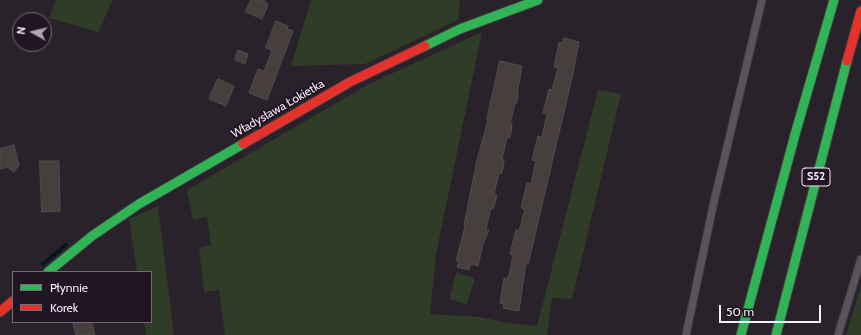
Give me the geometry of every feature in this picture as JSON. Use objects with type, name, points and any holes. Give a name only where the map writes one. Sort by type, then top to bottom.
[{"type":"main road","name":"Władysława Łokietka","points":[[49,271],[92,236],[139,204],[350,82],[460,29],[538,0]]},
{"type":"main road","name":"S52","points":[[741,335],[749,301],[834,0]]},
{"type":"main road","name":"S52","points":[[776,335],[823,148],[861,11]]},
{"type":"main road","points":[[0,312],[12,302]]},
{"type":"lane","points":[[686,335],[713,206],[762,0]]},
{"type":"lane","points":[[838,335],[861,259]]},
{"type":"green space","points":[[56,0],[113,0],[98,32],[52,19],[51,12]]},
{"type":"green space","points":[[311,0],[460,0],[458,20],[365,64],[291,66]]},
{"type":"green space","points":[[482,32],[436,254],[430,314],[479,317],[509,323],[537,326],[598,90],[621,94],[572,299],[552,298],[547,335],[225,335],[219,290],[204,292],[199,248],[211,245],[207,216],[193,220],[187,190],[369,84]]},
{"type":"green space","points":[[158,206],[174,335],[146,335],[144,323],[152,323],[152,271],[137,271],[129,219]]},
{"type":"green space","points":[[456,273],[475,278],[467,304],[449,299]]},
{"type":"green space","points":[[861,286],[861,335],[846,335]]},
{"type":"building","points":[[251,0],[264,0],[268,5],[262,19],[246,12]]},
{"type":"building","points":[[276,21],[288,26],[287,29],[293,31],[267,100],[249,93],[258,69],[264,71],[268,61],[272,50],[266,48]]},
{"type":"building","points":[[564,38],[579,42],[572,78],[528,264],[526,263],[519,311],[503,308],[504,304],[500,303],[504,278],[507,279],[509,275],[513,255],[510,254],[516,230],[519,231],[525,209],[521,208],[527,183],[531,184],[536,161],[532,160],[538,136],[542,137],[547,114],[543,113],[549,89],[552,90],[558,68],[554,67],[559,42],[563,43]]},
{"type":"building","points":[[238,50],[248,54],[245,64],[235,60]]},
{"type":"building","points":[[500,61],[522,66],[517,103],[515,103],[510,124],[512,124],[511,133],[509,138],[507,138],[502,159],[504,160],[503,169],[501,174],[499,173],[494,194],[497,195],[493,209],[491,208],[486,229],[489,230],[483,244],[478,266],[471,264],[469,270],[457,267],[459,261],[456,261],[465,226],[477,160],[488,120]]},
{"type":"building","points":[[218,79],[234,86],[226,106],[209,99]]},
{"type":"building","points":[[14,145],[19,165],[14,172],[7,167],[0,169],[0,149]]},
{"type":"building","points":[[40,161],[59,161],[60,211],[42,212]]},
{"type":"building","points":[[92,323],[95,335],[76,335],[73,324]]},
{"type":"waterway","points":[[43,264],[66,245]]},
{"type":"traffic: fast","points":[[425,46],[460,29],[538,0]]},
{"type":"traffic: fast","points":[[741,335],[796,131],[834,0]]},
{"type":"traffic: fast","points":[[776,335],[847,61]]},
{"type":"traffic: fast","points":[[49,271],[92,236],[139,204],[243,144]]},
{"type":"traffic: jam","points":[[847,61],[861,11]]},
{"type":"traffic: jam","points":[[243,144],[350,82],[425,46]]},
{"type":"traffic: jam","points":[[0,312],[12,302]]}]
